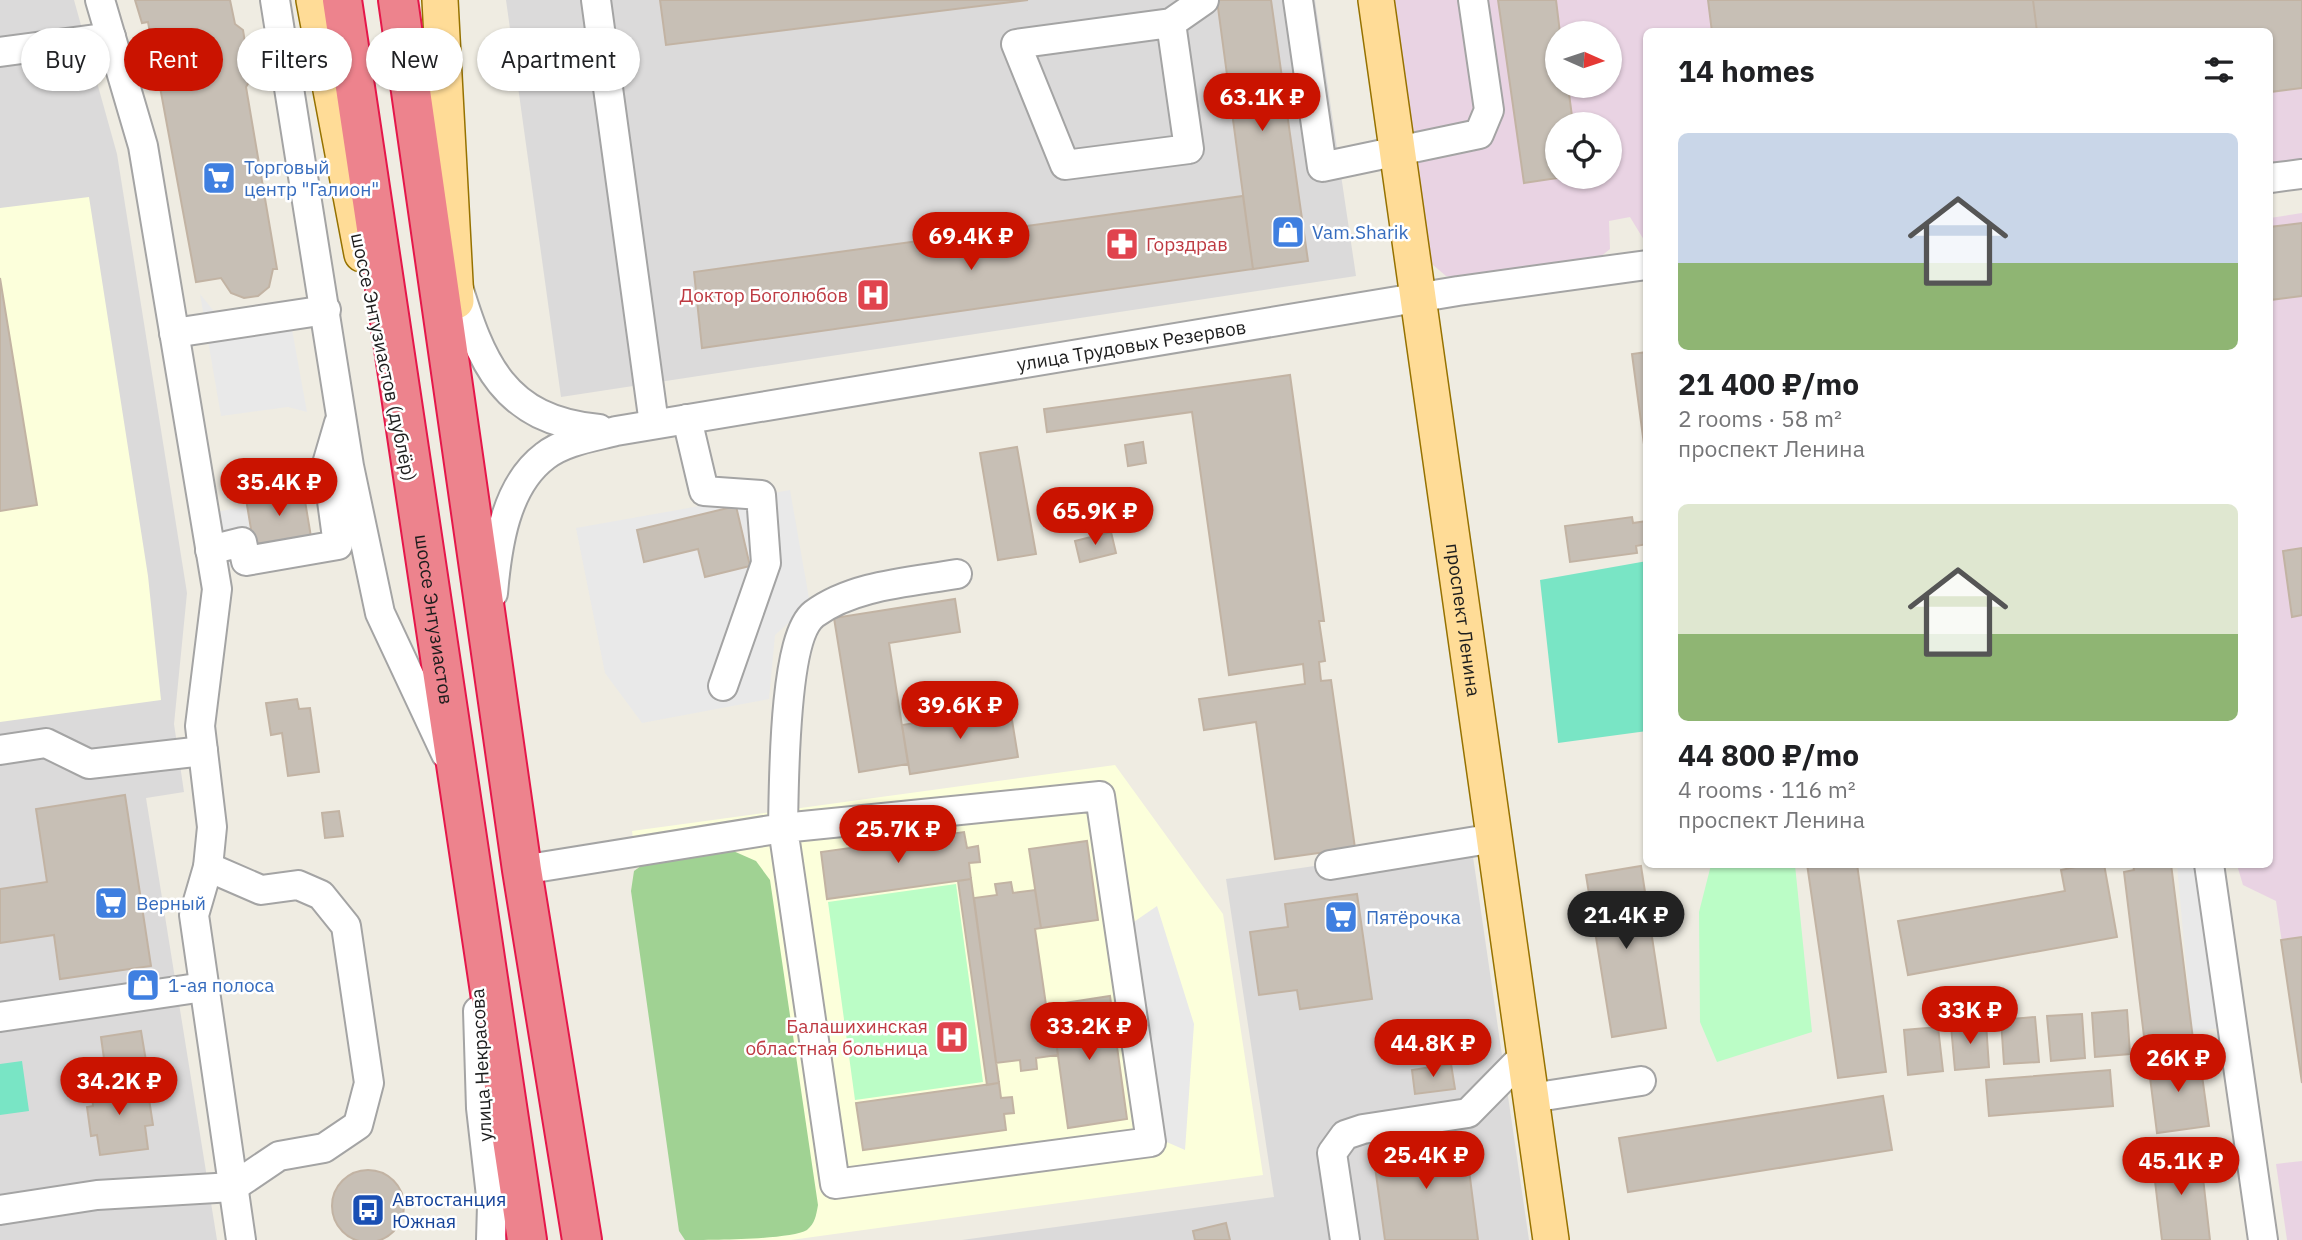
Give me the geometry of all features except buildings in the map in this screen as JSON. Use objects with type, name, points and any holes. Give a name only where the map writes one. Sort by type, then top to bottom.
[{"type":"highway","name":"шоссе Энтузиастов","points":[[342,0],[527,1240]]},
{"type":"highway","points":[[398,0],[522,870],[582,1240]]},
{"type":"main road","name":"шоссе Энтузиастов (дублёр)","points":[[314,0],[365,267],[424,548]]},
{"type":"main road","points":[[440,0],[463,462]]},
{"type":"main road","name":"проспект Ленина","points":[[1376,0],[1551,1240]]},
{"type":"street","points":[[100,0],[108,28]]},
{"type":"street","points":[[275,0],[341,413],[380,613],[458,779]]},
{"type":"street","points":[[596,0],[654,425]]},
{"type":"street","points":[[1171,23],[1189,149],[1065,165],[1016,44],[1171,23],[1204,0]]},
{"type":"street","points":[[1298,0],[1322,167],[1479,134],[1489,110],[1473,0]]},
{"type":"street","points":[[110,37],[143,146],[217,589],[201,738],[212,827],[208,867],[194,915],[241,1240]]},
{"type":"street","points":[[0,51],[21,48]]},
{"type":"street","points":[[2273,178],[2302,174]]},
{"type":"street","name":"улица Трудовых Резервов","points":[[489,644],[496,560],[512,500],[528,473],[546,455],[572,442],[616,431],[1418,298],[1643,266]]},
{"type":"street","name":"улица Трудовых Резервов","points":[[454,276],[471,332],[492,372],[517,401],[540,416],[568,426],[616,431]]},
{"type":"street","points":[[174,332],[326,310]]},
{"type":"street","points":[[210,550],[242,542],[246,561],[338,545],[327,464],[341,413]]},
{"type":"street","points":[[687,419],[704,491],[761,495],[765,562],[723,686]]},
{"type":"street","points":[[522,870],[783,828],[1100,796],[1151,1142],[835,1184],[783,828],[786,745],[799,634],[811,616],[836,601],[874,589],[957,574]]},
{"type":"street","points":[[0,750],[46,743],[89,764],[201,738]]},
{"type":"street","points":[[1330,865],[1494,838]]},
{"type":"street","points":[[0,1210],[97,1195],[233,1187],[279,1156],[324,1148],[358,1125],[369,1083],[346,926],[321,895],[298,885],[261,890],[208,867]]},
{"type":"street","points":[[2210,868],[2263,1240]]},
{"type":"street","name":"улица Некрасова","points":[[475,890],[481,1108],[492,1205],[491,1240]]},
{"type":"street","points":[[0,1017],[204,987]]},
{"type":"street","points":[[1345,1240],[1332,1153],[1345,1135],[1363,1129],[1468,1113],[1525,1055]]},
{"type":"street","points":[[1531,1098],[1641,1081]]},
{"type":"shaded area","points":[[0,0],[74,0],[82,28],[21,28],[21,91],[99,91],[117,154],[187,593],[174,724],[184,792],[146,798],[217,1240],[0,1240]]},
{"type":"shaded area","points":[[506,0],[1315,0],[1356,276],[561,397],[519,91],[640,91],[640,28],[510,28]]},
{"type":"shaded area","points":[[1388,0],[2302,0],[2302,161],[2273,166],[2273,28],[1643,28],[1643,238],[1630,217],[1609,221],[1610,249],[1594,262],[1473,279],[1446,276],[1426,259]]},
{"type":"shaded area","points":[[89,197],[148,576],[161,700],[0,722],[0,208]]},
{"type":"shaded area","points":[[2302,213],[2302,1083],[2276,901],[2243,885],[2238,868],[2273,868],[2273,218]]},
{"type":"shaded area","points":[[200,294],[217,315],[278,312],[287,302],[307,412],[288,407],[221,416]]},
{"type":"shaded area","points":[[790,490],[810,604],[775,635],[769,699],[642,723],[605,673],[576,528]]},
{"type":"shaded area","points":[[247,506],[258,563],[220,569],[211,513]]},
{"type":"shaded area","name":"Балашихинская областная больница","points":[[1115,765],[1223,914],[1263,1175],[791,1240],[690,1240],[632,831]]},
{"type":"shaded area","points":[[1471,843],[1529,1240],[962,1240],[1274,1197],[1226,879]]},
{"type":"shaded area","points":[[2177,868],[2202,868],[2227,1027],[2192,1032]]},
{"type":"shaded area","points":[[1157,906],[1194,1024],[1185,1150],[1153,1136],[1125,928]]},
{"type":"shaded area","points":[[2302,1161],[2302,1240],[2287,1240],[2276,1164]]},
{"type":"green space","points":[[1643,562],[1643,732],[1558,743],[1540,580]]},
{"type":"green space","points":[[731,850],[756,861],[770,880],[818,1205],[812,1225],[798,1233],[748,1239],[685,1240],[679,1231],[631,891],[634,871],[645,863]]},
{"type":"green space","points":[[1710,868],[1795,868],[1812,1032],[1717,1062],[1700,1022],[1699,912]]},
{"type":"green space","points":[[956,884],[983,1082],[855,1100],[828,902]]},
{"type":"green space","points":[[22,1061],[29,1111],[0,1115],[0,1064]]},
{"type":"place","name":"Торговый центр \"Галион\"","points":[[219,178]]},
{"type":"place","name":"Vam.Sharik","points":[[1288,232]]},
{"type":"place","name":"Горздрав","points":[[1122,244]]},
{"type":"place","name":"Доктор Боголюбов","points":[[873,295]]},
{"type":"place","name":"Верный","points":[[111,903]]},
{"type":"place","name":"Пятёрочка","points":[[1341,917]]},
{"type":"place","name":"1-ая полоса","points":[[143,985]]},
{"type":"place","name":"Балашихинская областная больница","points":[[952,1037]]},
{"type":"place","name":"Автостанция Южная","points":[[368,1210]]}]
